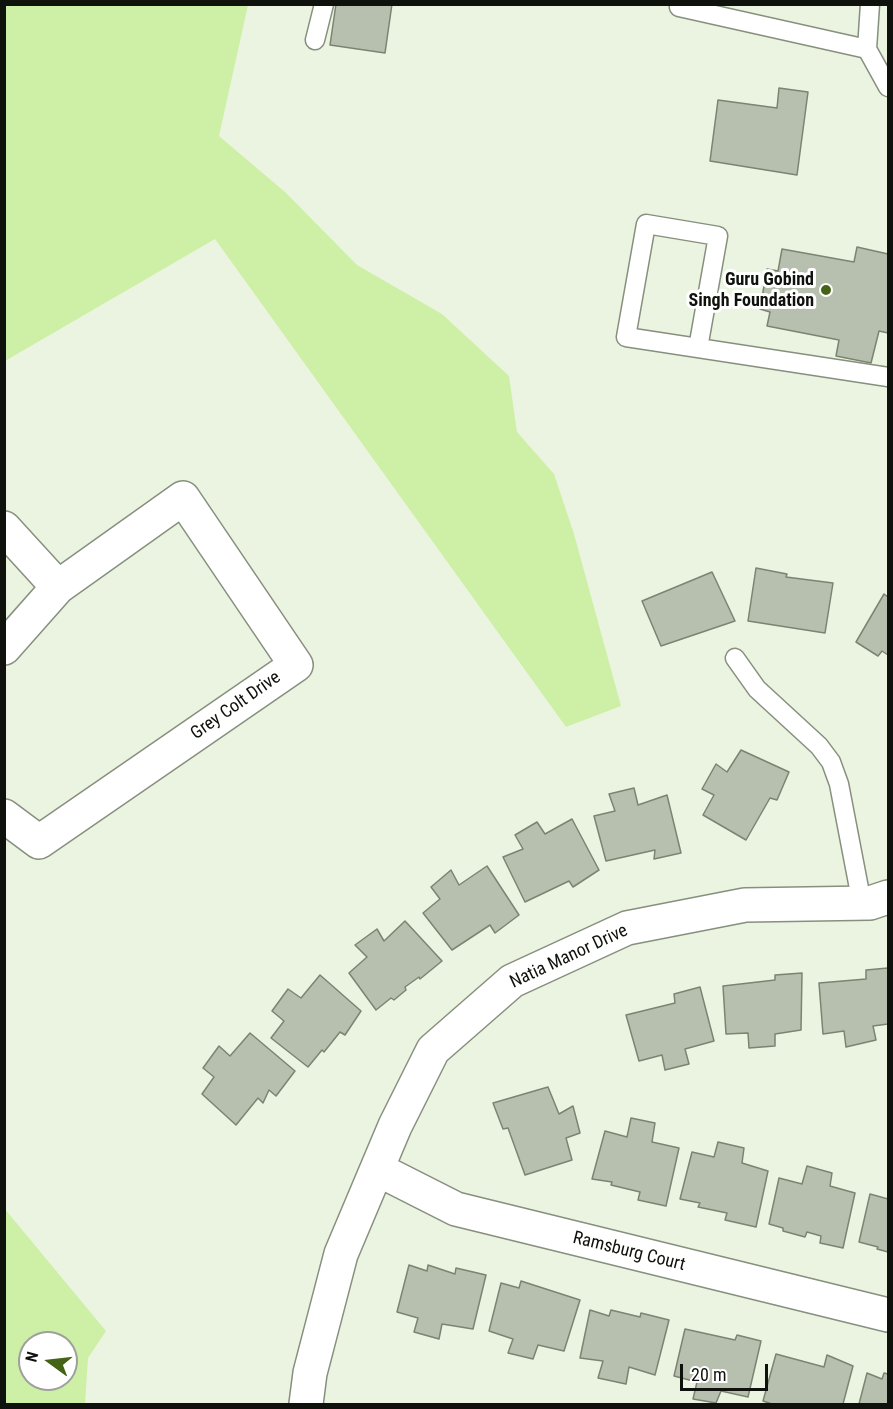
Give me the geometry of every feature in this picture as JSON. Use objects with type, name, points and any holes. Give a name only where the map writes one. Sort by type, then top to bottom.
[{"type":"street","name":"Grey Colt Drive","points":[[4,648],[58,587],[183,498],[296,665],[39,842],[4,816]]},
{"type":"street","points":[[4,528],[58,587]]},
{"type":"street","name":"Natia Manor Drive","points":[[306,1404],[310,1373],[341,1254],[395,1126],[433,1050],[512,981],[627,928],[746,905],[875,900]]},
{"type":"street","name":"Ramsburg Court","points":[[377,1169],[456,1209],[888,1315]]},
{"type":"lane","points":[[315,40],[324,4]]},
{"type":"lane","points":[[680,4],[679,7],[867,49]]},
{"type":"lane","points":[[870,4],[867,49],[888,87]]},
{"type":"lane","points":[[698,348],[718,236],[645,224],[626,337],[698,348],[888,377]]},
{"type":"lane","points":[[735,658],[757,689],[819,746],[831,762],[875,900]]},
{"type":"green space","points":[[5,4],[248,5],[219,136],[285,192],[357,265],[442,314],[509,376],[517,432],[554,474],[574,534],[621,706],[566,727],[215,239],[5,361]]},
{"type":"green space","points":[[4,1208],[106,1331],[88,1358],[85,1404],[5,1404]]},
{"type":"building","points":[[336,4],[392,4],[385,53],[330,45]]},
{"type":"building","points":[[779,88],[808,92],[797,175],[710,161],[718,100],[777,108]]},
{"type":"building","name":"Guru Gobind Singh Foundation","points":[[857,247],[888,254],[888,333],[879,331],[871,363],[836,356],[839,340],[767,326],[770,312],[760,309],[767,269],[778,271],[782,249],[854,262]]},
{"type":"building","points":[[756,568],[787,574],[786,577],[833,583],[825,633],[748,621]]},
{"type":"building","points":[[712,572],[735,621],[661,646],[642,601]]},
{"type":"building","points":[[884,594],[888,597],[888,655],[882,651],[878,656],[856,642]]},
{"type":"building","points":[[741,750],[789,772],[777,800],[770,798],[746,840],[703,815],[714,795],[702,789],[716,764],[727,772]]},
{"type":"building","points":[[634,788],[638,805],[667,795],[681,853],[654,859],[655,850],[606,861],[594,816],[615,811],[609,794]]},
{"type":"building","points":[[572,819],[599,870],[573,887],[569,881],[525,902],[503,857],[523,849],[515,835],[537,822],[545,834]]},
{"type":"building","points":[[487,866],[519,915],[495,933],[490,925],[452,950],[423,913],[440,899],[431,887],[451,870],[459,885]]},
{"type":"building","points":[[405,921],[442,961],[420,979],[419,977],[405,987],[406,990],[394,1000],[391,998],[376,1010],[349,973],[367,957],[355,945],[377,929],[384,941]]},
{"type":"building","points":[[888,968],[888,1024],[873,1026],[876,1040],[846,1047],[844,1031],[823,1034],[819,983],[866,979],[866,970]]},
{"type":"building","points":[[802,973],[801,1030],[775,1034],[775,1046],[749,1048],[748,1033],[726,1034],[723,986],[775,980],[775,975]]},
{"type":"building","points":[[320,975],[361,1011],[345,1035],[340,1032],[308,1067],[271,1038],[284,1021],[272,1011],[288,989],[301,998]]},
{"type":"building","points":[[700,987],[714,1041],[685,1049],[689,1064],[665,1070],[662,1055],[639,1061],[626,1015],[675,1003],[674,994]]},
{"type":"building","points":[[250,1033],[295,1071],[276,1096],[269,1090],[263,1103],[258,1098],[236,1125],[202,1094],[214,1077],[203,1068],[219,1046],[230,1056]]},
{"type":"building","points":[[548,1087],[559,1114],[573,1106],[580,1133],[566,1138],[572,1160],[525,1175],[508,1128],[503,1129],[493,1103]]},
{"type":"building","points":[[631,1118],[655,1123],[652,1142],[679,1148],[666,1206],[638,1200],[640,1192],[611,1185],[612,1182],[592,1179],[605,1131],[627,1137]]},
{"type":"building","points":[[718,1142],[744,1148],[742,1163],[768,1171],[756,1227],[725,1220],[727,1213],[698,1207],[700,1203],[680,1199],[692,1152],[714,1157]]},
{"type":"building","points":[[807,1166],[832,1173],[830,1186],[855,1193],[843,1248],[820,1243],[821,1236],[807,1232],[805,1237],[783,1231],[783,1228],[769,1224],[779,1178],[802,1184]]},
{"type":"building","points":[[870,1194],[888,1199],[888,1252],[859,1242]]},
{"type":"building","points":[[409,1265],[427,1271],[428,1265],[455,1274],[456,1268],[486,1275],[473,1329],[442,1324],[439,1339],[414,1332],[418,1318],[397,1312]]},
{"type":"building","points":[[521,1281],[580,1300],[564,1351],[538,1345],[533,1359],[508,1353],[513,1339],[489,1331],[501,1283],[519,1288]]},
{"type":"building","points":[[590,1310],[609,1316],[611,1310],[640,1317],[641,1313],[669,1320],[655,1375],[629,1367],[626,1384],[598,1378],[603,1361],[580,1358]]},
{"type":"building","points":[[685,1329],[735,1340],[737,1335],[761,1341],[748,1397],[721,1391],[716,1403],[693,1399],[697,1382],[674,1376]]},
{"type":"building","points":[[776,1354],[824,1367],[827,1355],[853,1366],[843,1404],[772,1404],[763,1401]]},
{"type":"building","points":[[867,1373],[882,1379],[884,1373],[888,1374],[888,1404],[859,1404]]},
{"type":"place","name":"Guru Gobind Singh Foundation","points":[[826,290]]}]
